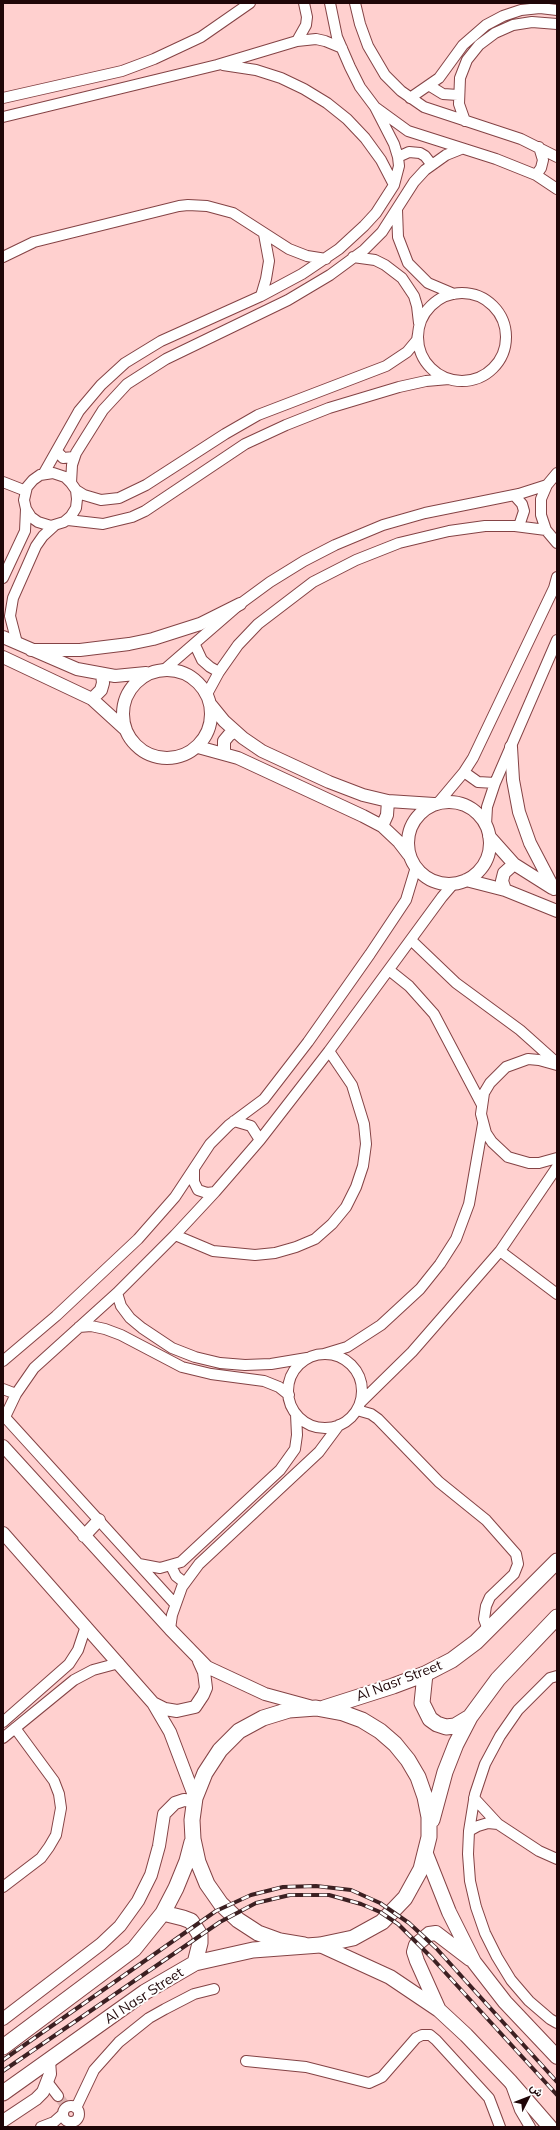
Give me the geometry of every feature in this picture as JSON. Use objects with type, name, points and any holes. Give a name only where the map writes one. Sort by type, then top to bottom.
[{"type":"main road","name":"Al Nasr Street","points":[[320,1708],[425,1674],[452,1660],[476,1642],[557,1561]]},
{"type":"main road","points":[[193,1839],[198,1862],[207,1884],[221,1904],[238,1920],[258,1933],[280,1941],[304,1945],[320,1945],[353,1938],[382,1922],[398,1907],[414,1884],[426,1854],[445,1772],[456,1744],[470,1717],[498,1679],[556,1619]]},
{"type":"main road","points":[[425,1674],[422,1703],[430,1719],[437,1724],[446,1727],[459,1725],[470,1717]]},
{"type":"main road","points":[[3,2047],[134,1949],[163,1912],[187,1861],[193,1839],[195,1800],[204,1773],[220,1750],[239,1731],[263,1718],[289,1710],[320,1708],[343,1713],[362,1720],[380,1730],[395,1744],[408,1760],[423,1790],[429,1817],[429,1837]]},
{"type":"main road","points":[[426,1854],[449,1912],[474,1962],[505,2002],[557,2057]]},
{"type":"main road","points":[[163,1912],[182,1918],[191,1922],[195,1926],[200,1935],[200,1943],[195,1963]]},
{"type":"main road","points":[[438,2010],[417,1961],[414,1952],[416,1945],[429,1934],[436,1933],[474,1962]]},
{"type":"main road","name":"Al Nasr Street","points":[[3,2093],[145,1992],[195,1963],[253,1950],[304,1945]]},
{"type":"main road","points":[[320,1945],[390,1977],[438,2010],[466,2035],[510,2081],[550,2127]]},
{"type":"street","points":[[3,98],[122,70],[154,60],[201,37],[250,3]]},
{"type":"street","points":[[297,41],[306,26],[307,17],[304,3]]},
{"type":"street","points":[[3,578],[25,531],[26,509],[24,500],[26,491],[33,480],[44,473],[79,411],[101,385],[125,363],[161,341],[261,296],[326,259],[364,226],[376,213],[394,185],[398,175],[398,157],[388,131],[375,107],[360,87],[342,48],[330,3]]},
{"type":"street","points":[[355,3],[360,24],[373,56],[393,84],[410,98],[424,107],[521,139],[557,157]]},
{"type":"street","points":[[410,98],[430,86],[446,70],[463,45],[486,25],[503,16],[521,10],[540,8],[557,10]]},
{"type":"street","points":[[465,121],[458,95],[462,69],[473,52],[487,38],[504,29],[522,23],[541,22],[557,24]]},
{"type":"street","points":[[3,117],[217,65],[297,41],[316,39],[342,48]]},
{"type":"street","points":[[217,65],[243,67],[281,78],[304,89],[327,103],[347,119],[365,138],[381,160],[394,185]]},
{"type":"street","points":[[430,86],[443,94],[458,95]]},
{"type":"street","points":[[375,107],[408,131],[496,159],[536,175],[557,189]]},
{"type":"street","points":[[536,175],[541,168],[543,160],[539,148]]},
{"type":"street","points":[[68,520],[76,508],[77,499],[74,486],[74,457],[102,410],[118,392],[140,375],[166,359],[288,300],[330,275],[353,258],[382,232],[414,182],[432,164],[461,149]]},
{"type":"street","points":[[398,157],[408,152],[420,153],[432,164]]},
{"type":"street","points":[[3,257],[34,242],[179,206],[198,205],[224,210],[241,217],[264,234],[289,249],[307,256],[326,259]]},
{"type":"street","points":[[397,209],[398,237],[408,263],[428,283],[454,294]]},
{"type":"street","points":[[261,296],[266,279],[268,261],[264,234]]},
{"type":"street","points":[[44,473],[57,473],[74,486],[97,499],[110,500],[120,498],[146,485],[225,434],[258,415],[386,366],[407,352],[417,340],[419,317],[414,296],[402,278],[385,265],[375,260],[353,258]]},
{"type":"street","points":[[26,509],[38,522],[46,525],[55,525],[68,520],[95,524],[125,520],[145,511],[245,444],[286,425],[329,408],[399,387],[426,381],[449,379],[470,380],[484,375],[498,361],[505,341],[503,325],[491,305],[470,294],[454,294],[438,300],[426,312],[418,331],[418,344],[426,362],[440,375],[449,379]]},
{"type":"street","points":[[57,451],[63,458],[74,457]]},
{"type":"street","points":[[557,473],[547,485],[541,499],[541,515],[546,530],[557,543]]},
{"type":"street","points":[[3,482],[26,491]]},
{"type":"street","points":[[31,650],[105,648],[153,639],[200,624],[240,604],[304,561],[335,544],[383,525],[425,513],[514,495],[547,485]]},
{"type":"street","points":[[514,495],[522,504],[524,511],[523,519],[519,526]]},
{"type":"street","points":[[17,643],[10,616],[13,598],[36,546],[43,536],[55,525]]},
{"type":"street","points":[[3,657],[92,699],[126,730],[138,748],[157,757],[171,758],[185,755],[198,747],[210,728],[212,716],[209,700],[219,672],[238,645],[258,624],[313,582],[356,560],[399,543],[449,531],[485,526],[519,526],[546,530]]},
{"type":"street","points":[[3,1361],[56,1316],[138,1239],[175,1197],[210,1144],[234,1121],[264,1099],[329,1013],[406,900],[413,862],[408,848],[410,829],[420,814],[437,803],[464,772],[477,751],[554,588],[557,577]]},
{"type":"street","points":[[165,669],[195,645],[240,604]]},
{"type":"street","points":[[3,637],[77,669],[102,674],[128,676],[165,669],[178,670],[190,676],[200,684],[209,700],[235,731],[262,751],[282,762],[341,787],[388,801],[461,803],[471,808],[480,816],[488,830],[514,864],[555,889]]},
{"type":"street","points":[[175,1604],[4,1416],[27,1376],[42,1360],[117,1293],[175,1235],[215,1192],[260,1140],[329,1051],[442,897],[482,867],[490,846],[488,807],[495,783],[557,640]]},
{"type":"street","points":[[195,645],[202,660],[219,672]]},
{"type":"street","points":[[126,730],[122,714],[126,697],[135,683],[149,673]]},
{"type":"street","points":[[92,699],[98,694],[102,687],[102,674]]},
{"type":"street","points":[[224,753],[224,741],[235,731]]},
{"type":"street","points":[[198,747],[224,753],[382,826],[399,842],[413,862],[429,878],[441,883],[460,882],[505,890],[557,911]]},
{"type":"street","points":[[511,747],[513,780],[519,812],[530,843],[555,889]]},
{"type":"street","points":[[464,772],[478,782],[495,783]]},
{"type":"street","points":[[382,826],[387,815],[388,801]]},
{"type":"street","points":[[505,890],[502,881],[504,872],[514,864]]},
{"type":"street","points":[[410,940],[456,983],[520,1030],[557,1064]]},
{"type":"street","points":[[389,970],[418,994],[434,1014],[482,1105]]},
{"type":"street","points":[[175,1235],[213,1251],[255,1255],[275,1253],[296,1247],[315,1239],[332,1224],[346,1207],[356,1188],[363,1166],[366,1144],[364,1124],[354,1092],[342,1068],[329,1051]]},
{"type":"street","points":[[117,1293],[121,1306],[130,1318],[142,1328],[172,1348],[195,1357],[220,1363],[245,1365],[272,1364],[311,1357],[347,1347],[381,1325],[420,1289],[440,1264],[456,1239],[468,1210],[472,1192],[483,1124],[482,1105],[490,1083],[506,1067],[528,1060],[539,1060],[557,1064]]},
{"type":"street","points":[[234,1121],[251,1126],[260,1140]]},
{"type":"street","points":[[483,1124],[492,1142],[508,1157],[529,1163],[539,1163],[557,1158]]},
{"type":"street","points":[[195,1167],[194,1182],[198,1190],[206,1193],[215,1192]]},
{"type":"street","points":[[296,1414],[313,1426],[326,1428],[339,1425],[346,1421],[412,1352],[500,1251],[557,1167]]},
{"type":"street","points":[[500,1251],[557,1294]]},
{"type":"street","points":[[79,1327],[91,1326],[105,1328],[182,1367],[211,1374],[264,1381],[279,1387],[289,1396]]},
{"type":"street","points":[[324,1354],[344,1360],[355,1369],[362,1389],[358,1407]]},
{"type":"street","points":[[138,1564],[153,1568],[171,1566],[188,1558],[286,1464],[296,1443],[296,1414],[289,1396],[290,1382],[295,1370],[311,1357]]},
{"type":"street","points":[[3,1389],[16,1394]]},
{"type":"street","points":[[358,1407],[378,1419],[439,1482],[486,1520],[516,1554],[518,1564],[514,1574],[490,1597],[486,1606],[484,1619],[488,1630]]},
{"type":"street","points":[[170,1629],[175,1604],[185,1583],[199,1564],[319,1452],[339,1425]]},
{"type":"street","points":[[3,1446],[201,1664],[206,1680],[203,1695],[195,1707],[177,1711],[165,1709],[153,1703]]},
{"type":"street","points":[[84,1536],[99,1520]]},
{"type":"street","points":[[3,1533],[153,1703],[170,1732],[195,1800],[184,1800],[174,1803],[164,1814],[159,1846],[151,1875],[138,1901],[120,1926],[101,1944],[3,2020]]},
{"type":"street","points":[[171,1566],[176,1576],[185,1583]]},
{"type":"street","points":[[3,1722],[70,1664],[78,1650],[86,1626]]},
{"type":"street","points":[[196,1658],[207,1667],[265,1694],[320,1708]]},
{"type":"street","points":[[3,1738],[74,1680],[94,1670],[119,1663]]},
{"type":"street","points":[[557,1676],[550,1678],[518,1710],[500,1736],[485,1764],[474,1798],[469,1831],[468,1854],[470,1881],[476,1907],[485,1933],[497,1957],[511,1980],[529,2001],[550,2020],[557,2023]]},
{"type":"street","points":[[3,1887],[45,1852],[56,1835],[60,1814],[59,1794],[54,1781],[15,1728]]},
{"type":"street","points":[[474,1798],[498,1824],[539,1851],[557,1859]]},
{"type":"street","points":[[469,1831],[483,1825],[498,1824]]},
{"type":"street","points":[[41,2127],[70,2116],[94,2070],[119,2042],[139,2026],[165,2009],[194,1994],[214,1989]]},
{"type":"street","points":[[246,2061],[306,2067],[369,2083],[382,2077],[416,2038],[422,2035],[430,2035],[489,2098],[500,2127]]},
{"type":"street","points":[[3,2121],[36,2099],[48,2083],[50,2074],[49,2061]]},
{"type":"street","points":[[510,2081],[520,2110],[530,2127]]},
{"type":"street","points":[[48,2083],[58,2096]]},
{"type":"street","points":[[70,2116],[84,2127]]},
{"type":"tunnel","points":[[58,2096],[65,2105]]},
{"type":"railway","points":[[3,2060],[216,1911],[251,1895],[283,1887],[316,1886],[351,1890],[380,1903],[409,1923],[436,1948],[557,2082]]},
{"type":"railway","points":[[3,2071],[220,1922],[256,1903],[290,1895],[329,1895],[361,1904],[380,1912],[398,1924],[432,1958],[557,2095]]}]
